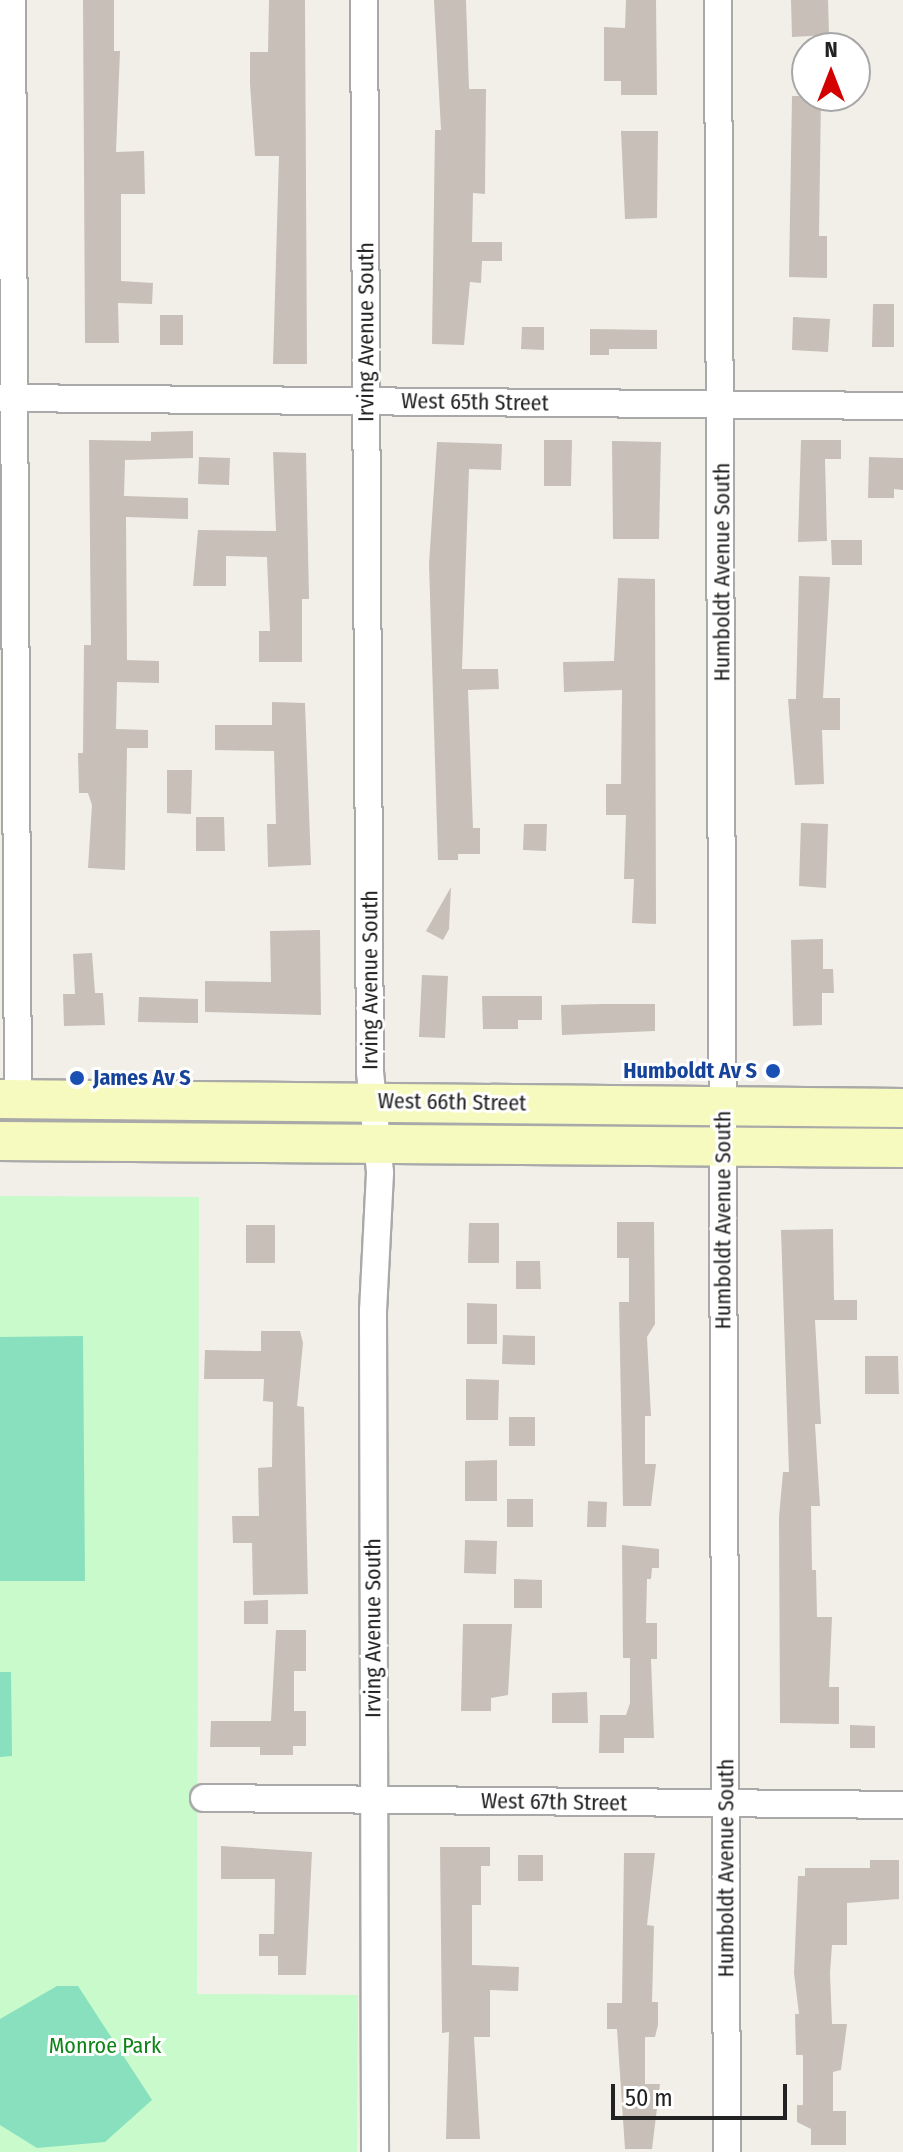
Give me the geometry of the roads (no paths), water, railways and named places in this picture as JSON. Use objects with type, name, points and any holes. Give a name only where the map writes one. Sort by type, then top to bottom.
[{"type":"main road","name":"West 66th Street","points":[[9,1099],[903,1108]]},
{"type":"main road","name":"West 66th Street","points":[[0,1141],[903,1148]]},
{"type":"street","points":[[9,1099],[6,398],[12,0]]},
{"type":"street","name":"Irving Avenue South","points":[[364,0],[373,1101],[377,1145],[373,1800],[375,2152]]},
{"type":"street","name":"Humboldt Avenue South","points":[[718,0],[727,2152]]},
{"type":"street","name":"West 65th Street","points":[[6,398],[903,406]]},
{"type":"street","name":"West 67th Street","points":[[204,1798],[903,1805]]},
{"type":"place","name":"Humboldt Av S","points":[[773,1071]]},
{"type":"place","name":"James Av S","points":[[77,1078]]},
{"type":"park label","name":"Monroe Park","points":[[105,2046]]}]
